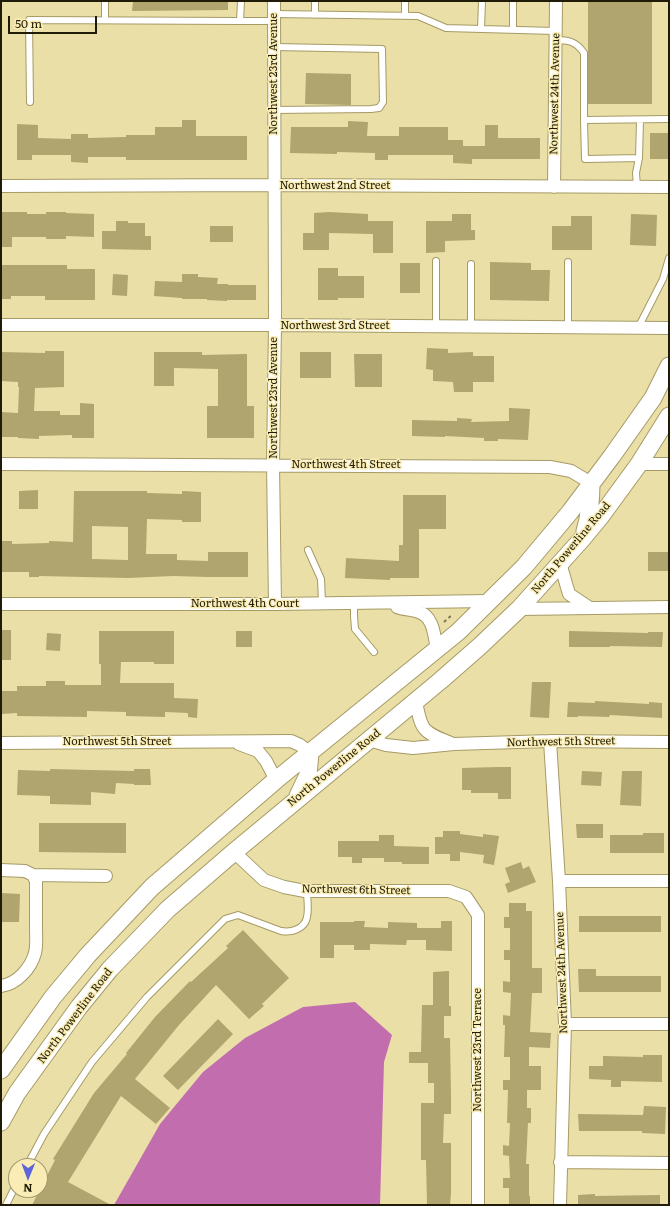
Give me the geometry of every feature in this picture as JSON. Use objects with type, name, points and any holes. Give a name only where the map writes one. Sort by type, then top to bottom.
[{"type":"main road","points":[[1,1070],[53,997],[85,958],[152,887],[276,780],[458,632],[524,567],[570,512],[612,456],[653,398],[669,366]]},
{"type":"main road","points":[[639,464],[644,435],[648,423],[669,388]]},
{"type":"main road","name":"North Powerline Road","points":[[1,1122],[17,1094],[79,1007],[110,969],[168,909],[296,800],[416,701],[480,646],[519,608],[601,516],[639,464],[669,416]]},
{"type":"main road","points":[[582,539],[591,504],[591,483]]},
{"type":"main road","points":[[370,740],[372,717],[383,693]]},
{"type":"main road","points":[[296,800],[308,774],[310,753]]},
{"type":"main road","points":[[36,1020],[34,1044],[35,1053],[40,1062]]},
{"type":"main road","points":[[14,1052],[18,1059],[19,1066],[17,1094]]},
{"type":"street","name":"Northwest 23rd Avenue","points":[[274,1],[275,325],[273,464],[275,604]]},
{"type":"street","name":"Northwest 24th Avenue","points":[[554,187],[556,1]]},
{"type":"street","name":"Northwest 2nd Street","points":[[1,186],[274,185],[669,187]]},
{"type":"street","name":"Northwest 3rd Street","points":[[1,325],[275,325],[669,328]]},
{"type":"street","name":"Northwest 4th Street","points":[[1,464],[273,464],[550,467],[571,471],[591,483]]},
{"type":"street","points":[[639,464],[669,464]]},
{"type":"street","points":[[560,563],[569,594],[590,608]]},
{"type":"street","name":"Northwest 4th Court","points":[[1,604],[275,604],[489,601]]},
{"type":"street","points":[[385,602],[400,608],[419,612],[428,618],[433,628],[437,649]]},
{"type":"street","points":[[519,608],[669,607]]},
{"type":"street","name":"Northwest 5th Street","points":[[416,701],[421,725],[430,734],[454,744]]},
{"type":"street","name":"Northwest 5th Street","points":[[370,740],[386,745],[413,748],[454,744],[550,741],[669,742]]},
{"type":"street","name":"Northwest 5th Street","points":[[233,741],[258,751],[266,761],[276,780]]},
{"type":"street","name":"Northwest 5th Street","points":[[1,742],[290,741],[300,745],[310,753]]},
{"type":"street","name":"Northwest 24th Avenue","points":[[550,741],[559,881],[565,1024],[560,1205]]},
{"type":"street","name":"Northwest 6th Street","points":[[234,852],[264,880],[284,887],[308,891],[449,891],[466,897]]},
{"type":"street","points":[[1,870],[25,871],[33,875],[106,876]]},
{"type":"street","points":[[1,986],[10,984],[23,974],[29,967],[36,951],[36,881],[33,875]]},
{"type":"street","points":[[559,881],[669,882]]},
{"type":"street","name":"Northwest 23rd Terrace","points":[[466,897],[478,915],[478,1205]]},
{"type":"street","points":[[565,1024],[669,1024]]},
{"type":"street","points":[[560,1162],[669,1163]]},
{"type":"lane","points":[[105,1],[105,20]]},
{"type":"lane","points":[[240,1],[240,21]]},
{"type":"lane","points":[[315,1],[315,15]]},
{"type":"lane","points":[[405,1],[405,16]]},
{"type":"lane","points":[[482,1],[482,29]]},
{"type":"lane","points":[[513,1],[513,30]]},
{"type":"lane","points":[[30,102],[29,20],[240,21],[315,15],[418,16],[446,28],[513,30],[555,35],[573,42],[584,52],[585,159],[639,158]]},
{"type":"lane","points":[[274,47],[382,49],[383,102],[379,108],[371,109],[274,110]]},
{"type":"lane","points":[[584,120],[669,119]]},
{"type":"lane","points":[[637,187],[636,173],[639,158],[640,120]]},
{"type":"lane","points":[[638,328],[663,279],[669,258]]},
{"type":"lane","points":[[436,261],[436,326]]},
{"type":"lane","points":[[568,262],[568,327]]},
{"type":"lane","points":[[471,264],[472,326]]},
{"type":"lane","points":[[308,550],[321,579],[322,603]]},
{"type":"lane","points":[[354,603],[355,629],[374,652]]},
{"type":"lane","points":[[30,1158],[44,1134],[92,1062],[147,997],[225,920],[238,915],[281,931],[295,931],[307,918],[308,891]]},
{"type":"path","points":[[444,622],[453,613]]},
{"type":"shaded area","points":[[355,1002],[392,1035],[384,1062],[380,1205],[114,1205],[160,1124],[203,1072],[245,1038],[303,1007]]},
{"type":"building","points":[[133,1],[228,1],[228,10],[132,11]]},
{"type":"building","points":[[588,1],[652,1],[652,104],[588,104]]},
{"type":"building","points":[[306,73],[351,74],[351,105],[305,104]]},
{"type":"building","points":[[182,120],[196,120],[196,136],[247,136],[247,160],[126,160],[126,157],[88,157],[88,163],[71,162],[71,155],[32,155],[32,160],[17,160],[17,124],[38,125],[38,138],[71,139],[71,134],[88,134],[88,138],[126,137],[126,135],[155,135],[155,127],[182,127]]},
{"type":"building","points":[[348,121],[368,122],[367,136],[399,136],[399,127],[448,127],[448,140],[463,140],[463,146],[485,146],[485,125],[498,125],[498,138],[540,138],[540,159],[472,159],[472,164],[453,163],[453,155],[388,155],[388,160],[375,160],[375,153],[290,153],[291,127],[348,127]]},
{"type":"building","points":[[650,133],[669,133],[669,159],[650,159]]},
{"type":"building","points":[[1,212],[27,212],[27,214],[66,212],[94,214],[94,237],[66,236],[66,239],[46,239],[46,237],[12,237],[12,247],[1,247]]},
{"type":"building","points":[[329,212],[368,214],[368,221],[393,221],[393,253],[373,253],[373,234],[329,233],[329,250],[303,250],[303,233],[314,233],[314,213]]},
{"type":"building","points":[[452,214],[471,214],[471,230],[475,230],[475,240],[445,241],[445,252],[426,253],[426,221],[452,221]]},
{"type":"building","points":[[631,214],[657,215],[656,246],[630,245]]},
{"type":"building","points":[[571,216],[592,216],[592,250],[552,250],[552,226],[571,226]]},
{"type":"building","points":[[116,221],[145,223],[145,236],[151,236],[151,250],[102,249],[102,231],[116,231]]},
{"type":"building","points":[[210,226],[233,226],[233,242],[210,242]]},
{"type":"building","points":[[490,262],[531,263],[531,270],[550,270],[549,301],[490,300]]},
{"type":"building","points":[[400,263],[420,263],[420,293],[400,293]]},
{"type":"building","points":[[1,265],[67,265],[67,269],[95,269],[95,300],[45,300],[45,296],[11,296],[11,299],[1,299]]},
{"type":"building","points":[[318,268],[338,268],[338,276],[364,276],[364,298],[318,300]]},
{"type":"building","points":[[113,274],[128,275],[127,296],[112,295]]},
{"type":"building","points":[[182,274],[198,274],[198,277],[218,278],[217,284],[256,285],[256,300],[227,301],[154,296],[155,281],[182,282]]},
{"type":"building","points":[[427,348],[448,349],[448,353],[473,352],[473,356],[494,356],[494,382],[473,382],[473,392],[454,392],[453,382],[433,381],[433,370],[426,369]]},
{"type":"building","points":[[45,351],[64,351],[64,387],[35,388],[34,411],[60,411],[60,415],[80,415],[80,403],[94,404],[94,438],[72,438],[72,435],[39,436],[39,439],[1,437],[1,412],[18,413],[19,387],[18,382],[1,381],[1,352],[45,353]]},
{"type":"building","points":[[154,352],[202,352],[202,355],[247,354],[247,406],[254,406],[254,438],[207,438],[207,406],[218,406],[218,369],[174,368],[174,386],[154,386]]},
{"type":"building","points":[[300,352],[331,352],[331,378],[300,378]]},
{"type":"building","points":[[354,354],[382,354],[382,387],[355,387]]},
{"type":"building","points":[[509,408],[530,409],[528,440],[498,439],[498,441],[484,441],[484,438],[412,436],[412,420],[457,421],[457,418],[472,419],[471,422],[509,421]]},
{"type":"building","points":[[38,490],[38,509],[19,509],[19,491]]},
{"type":"building","points":[[74,491],[147,491],[147,493],[182,494],[182,491],[201,492],[201,522],[147,519],[146,554],[177,554],[177,560],[208,561],[208,552],[248,552],[248,577],[29,577],[29,572],[1,572],[1,541],[12,541],[12,544],[49,543],[49,541],[73,542]],"holes":[[[92,526],[128,527],[128,560],[92,559]]]},
{"type":"building","points":[[403,495],[446,495],[446,529],[419,529],[419,578],[390,578],[390,580],[345,578],[346,558],[399,561],[399,545],[403,545]]},
{"type":"building","points":[[648,552],[669,552],[669,571],[648,571]]},
{"type":"building","points":[[1,630],[11,630],[11,660],[1,660]]},
{"type":"building","points":[[99,631],[174,631],[174,664],[154,664],[154,662],[121,662],[120,683],[174,683],[174,698],[198,699],[197,718],[188,717],[188,713],[165,712],[165,717],[126,716],[126,712],[87,711],[87,717],[17,716],[17,713],[1,714],[1,691],[17,691],[17,686],[46,686],[46,681],[65,681],[65,685],[101,685],[101,664],[99,664]]},
{"type":"building","points":[[236,631],[252,631],[252,647],[236,647]]},
{"type":"building","points":[[569,631],[663,632],[662,647],[569,647]]},
{"type":"building","points":[[47,633],[61,634],[60,651],[46,650]]},
{"type":"building","points":[[532,682],[551,682],[549,718],[530,717]]},
{"type":"building","points":[[595,701],[649,704],[649,702],[662,703],[662,718],[610,715],[609,717],[567,717],[568,702],[595,703]]},
{"type":"building","points":[[511,767],[511,799],[498,799],[498,793],[471,793],[471,790],[462,790],[462,768]]},
{"type":"building","points":[[50,769],[134,771],[134,769],[150,769],[151,785],[116,783],[115,794],[91,792],[91,805],[50,804],[50,796],[17,795],[18,770],[50,771]]},
{"type":"building","points":[[582,771],[602,772],[601,786],[581,785]]},
{"type":"building","points":[[622,771],[642,771],[641,806],[620,805]]},
{"type":"building","points":[[39,823],[126,823],[126,853],[39,852]]},
{"type":"building","points":[[576,824],[603,824],[603,838],[577,838]]},
{"type":"building","points":[[443,831],[460,831],[460,834],[483,837],[483,834],[499,836],[494,865],[483,863],[484,855],[460,852],[460,861],[450,861],[450,854],[435,854],[435,837],[443,837]]},
{"type":"building","points":[[643,833],[664,833],[664,853],[610,853],[610,835],[643,835]]},
{"type":"building","points":[[379,835],[394,835],[394,846],[429,847],[429,864],[384,862],[384,858],[362,858],[362,863],[352,863],[352,857],[338,857],[338,841],[379,841]]},
{"type":"building","points":[[521,862],[523,869],[529,866],[536,882],[508,893],[505,884],[510,882],[505,868]]},
{"type":"building","points":[[1,893],[20,894],[19,922],[1,922]]},
{"type":"building","points":[[509,903],[526,903],[526,911],[532,911],[532,968],[542,968],[542,993],[532,993],[530,1032],[551,1033],[550,1048],[529,1047],[529,1066],[541,1066],[541,1090],[527,1090],[527,1108],[531,1108],[531,1123],[528,1123],[526,1164],[529,1164],[530,1205],[509,1205],[509,1188],[503,1188],[503,1178],[510,1178],[509,1156],[503,1155],[503,1145],[509,1146],[510,1123],[507,1123],[508,1090],[503,1090],[503,1080],[510,1080],[510,1057],[504,1057],[505,1025],[503,1025],[503,1015],[510,1016],[511,993],[503,992],[503,981],[510,982],[510,960],[504,960],[504,950],[510,950],[510,928],[504,928],[504,917],[509,917]]},
{"type":"building","points":[[579,916],[661,916],[661,932],[579,932]]},
{"type":"building","points":[[365,921],[364,927],[388,928],[388,922],[417,923],[417,928],[441,928],[441,921],[452,921],[452,951],[426,950],[426,940],[407,940],[406,945],[370,944],[370,950],[354,950],[354,945],[334,945],[334,958],[320,958],[320,922]]},
{"type":"building","points":[[243,930],[289,978],[262,1004],[264,1006],[249,1019],[216,985],[179,1025],[135,1079],[170,1108],[156,1124],[121,1096],[68,1182],[111,1205],[32,1205],[36,1198],[48,1198],[48,1174],[55,1160],[53,1159],[94,1093],[127,1054],[126,1053],[155,1017],[190,981],[191,982],[228,948],[226,946]]},
{"type":"building","points":[[578,969],[596,969],[596,976],[661,976],[661,992],[579,992]]},
{"type":"building","points":[[449,971],[449,1006],[451,1006],[451,1016],[444,1016],[444,1038],[450,1038],[451,1114],[444,1114],[443,1143],[451,1143],[450,1205],[427,1205],[426,1160],[421,1160],[421,1103],[434,1103],[434,1083],[428,1083],[428,1063],[409,1063],[409,1052],[421,1052],[422,1005],[433,1005],[433,972]]},
{"type":"building","points":[[218,1019],[233,1034],[178,1090],[163,1076]]},
{"type":"building","points":[[643,1055],[662,1055],[662,1082],[621,1081],[621,1087],[611,1087],[611,1080],[589,1079],[589,1066],[603,1066],[603,1056],[643,1057]]},
{"type":"building","points":[[644,1106],[666,1107],[665,1134],[642,1133],[642,1131],[579,1131],[578,1114],[643,1115]]},
{"type":"building","points":[[595,1194],[595,1196],[660,1195],[660,1205],[578,1205],[578,1195]]}]
